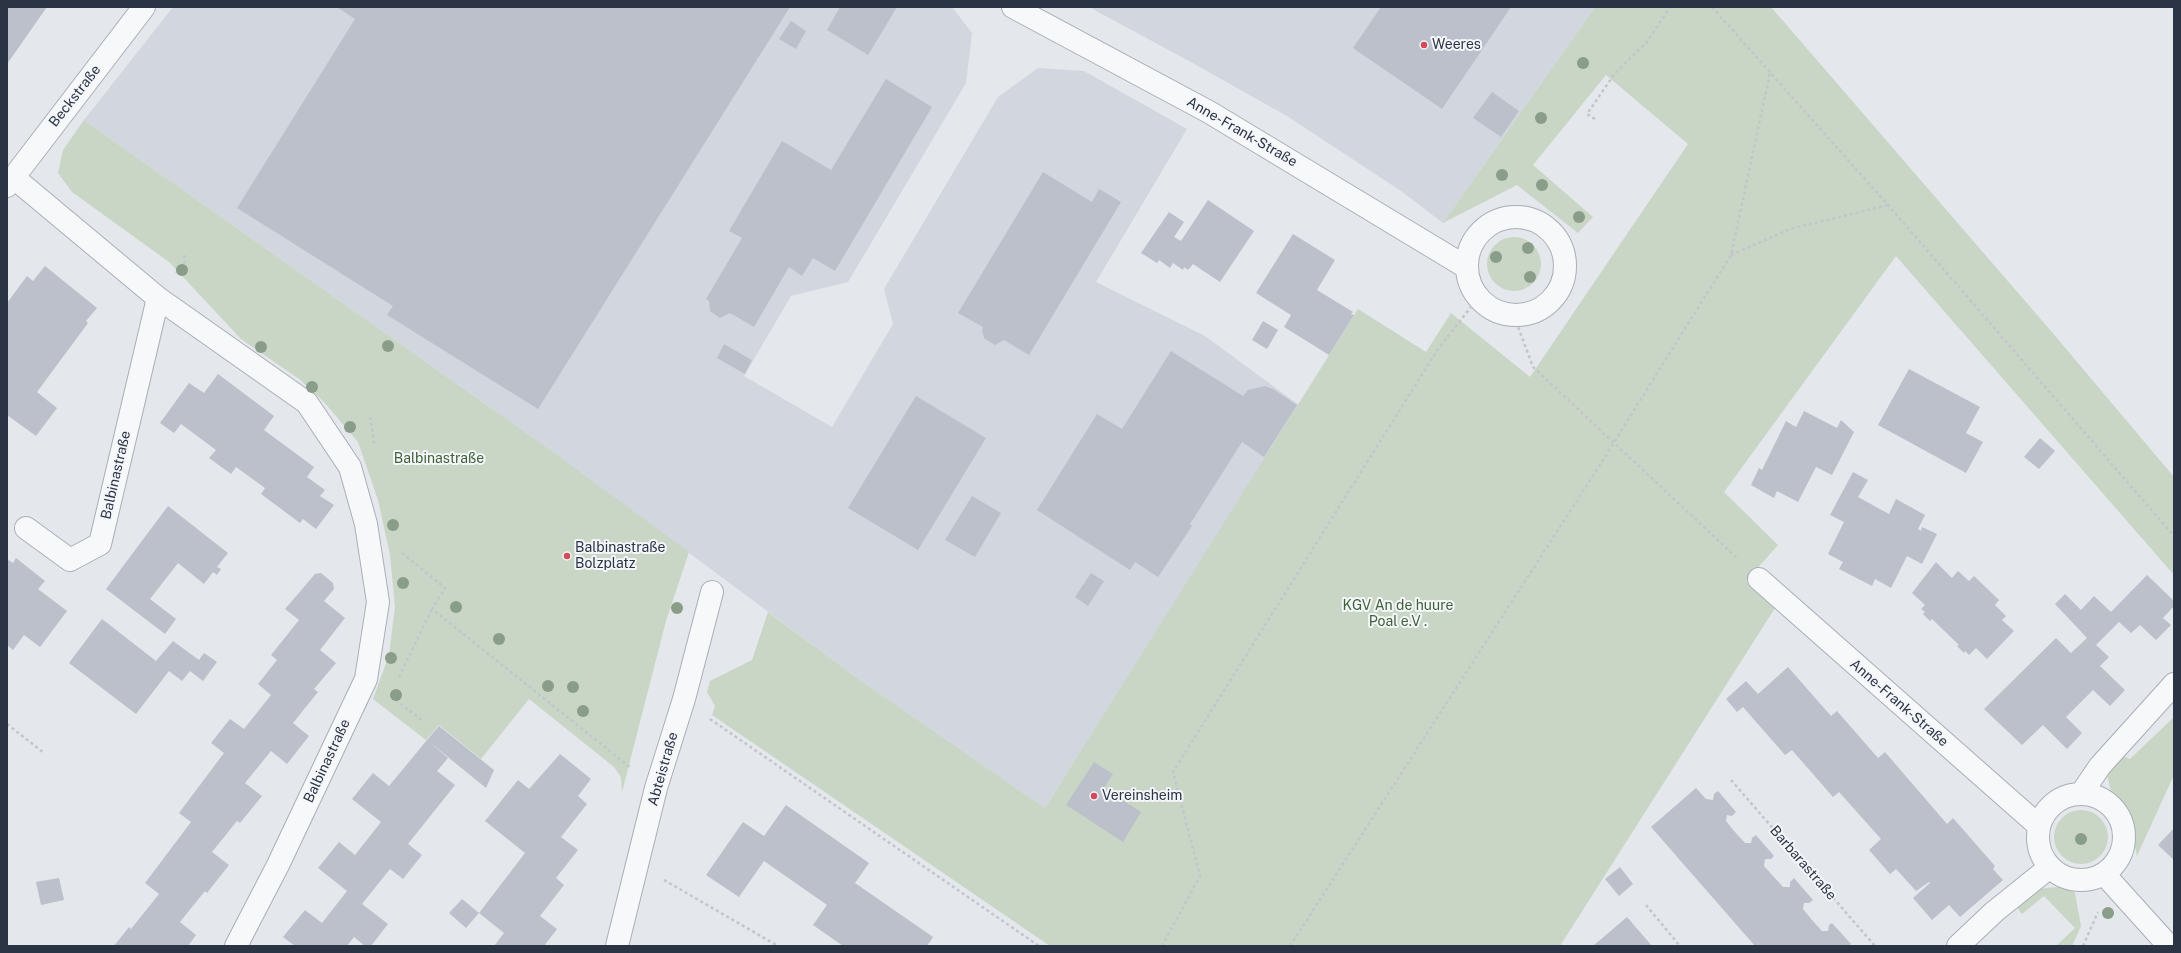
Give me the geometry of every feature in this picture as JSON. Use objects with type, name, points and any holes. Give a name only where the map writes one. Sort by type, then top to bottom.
[{"type":"street","name":"Beckstraße","points":[[10,181],[144,7]]},
{"type":"street","name":"Anne-Frank-Straße","points":[[1013,7],[1209,112],[1466,266]]},
{"type":"street","name":"Balbinastraße","points":[[10,181],[158,298],[307,403],[350,467],[366,524],[378,602],[366,679],[278,865],[236,946]]},
{"type":"street","points":[[1518,216],[1533,220],[1547,228],[1558,239],[1564,254],[1566,270],[1562,285],[1554,298],[1543,308],[1529,314],[1514,316],[1500,313],[1488,307],[1478,298],[1469,283],[1466,266],[1469,251],[1476,237],[1487,226],[1502,219],[1518,216]]},
{"type":"street","name":"Balbinastraße","points":[[26,528],[70,560],[100,544],[158,298]]},
{"type":"street","name":"Anne-Frank-Straße","points":[[1759,580],[2039,826]]},
{"type":"street","name":"Abteistraße","points":[[617,946],[656,788],[684,699],[712,592]]},
{"type":"street","points":[[2081,794],[2100,766],[2174,684]]},
{"type":"street","points":[[2081,794],[2095,796],[2108,802],[2117,812],[2123,825],[2124,839],[2122,853],[2114,865],[2104,874],[2090,879],[2076,880],[2062,876],[2050,867],[2039,848],[2039,826],[2045,813],[2055,803],[2067,796],[2081,794]]},
{"type":"street","points":[[1958,946],[1994,912],[2050,867]]},
{"type":"street","points":[[2104,874],[2168,946]]},
{"type":"path","points":[[1595,119],[1587,114],[1591,108],[1615,73],[1647,42],[1670,7]]},
{"type":"path","points":[[1712,7],[1888,205],[2174,536]]},
{"type":"path","points":[[1290,946],[1731,255],[1770,73]]},
{"type":"path","points":[[1731,255],[1790,229],[1888,205]]},
{"type":"path","points":[[1162,946],[1200,876],[1173,772],[1438,350],[1478,298]]},
{"type":"path","points":[[1514,316],[1533,367],[1759,580]]},
{"type":"path","points":[[366,524],[445,588],[432,609],[396,682]]},
{"type":"path","points":[[432,609],[656,788]]},
{"type":"path","points":[[393,688],[389,695],[424,722]]},
{"type":"path","points":[[684,699],[723,728],[1039,946]]},
{"type":"path","points":[[7,724],[44,753]]},
{"type":"path","name":"Barbarastraße","points":[[1732,780],[1875,946]]},
{"type":"path","points":[[637,865],[778,946]]},
{"type":"path","points":[[1646,905],[1680,946]]},
{"type":"shaded area","points":[[173,7],[952,7],[972,33],[966,83],[848,282],[791,296],[744,376],[832,427],[893,324],[884,289],[998,97],[1038,68],[1084,71],[1187,129],[1096,282],[1205,336],[1299,405],[1045,808],[860,680],[556,454],[84,120]]},
{"type":"shaded area","points":[[1089,7],[1595,7],[1443,223],[1401,191],[1287,116]]},
{"type":"green space","name":"KGV An de huure Poal e.V .","points":[[1595,7],[1771,7],[2051,331],[2174,477],[2174,575],[1896,256],[1724,492],[1778,545],[1746,581],[1775,608],[1560,946],[1050,946],[712,715],[715,706],[707,692],[710,681],[752,660],[768,612],[860,680],[1045,808],[1358,309],[1426,352],[1451,313],[1530,377],[1688,144],[1606,75],[1533,165],[1593,217],[1578,233],[1517,185],[1443,223]]},
{"type":"green space","points":[[84,120],[556,454],[689,552],[666,621],[622,792],[621,777],[614,767],[529,699],[481,759],[439,725],[426,740],[373,699],[389,655],[395,607],[390,555],[378,500],[358,442],[324,402],[299,379],[241,339],[169,262],[72,192],[58,173],[63,150]]},
{"type":"green space","points":[[1509,237],[1519,237],[1529,241],[1537,249],[1541,259],[1541,269],[1537,279],[1529,287],[1519,291],[1509,291],[1499,287],[1491,279],[1487,269],[1487,259],[1491,249],[1499,241]]},
{"type":"green space","points":[[2174,717],[2174,775],[2137,856],[2127,808],[2111,792],[2107,774],[2121,755],[2130,759]]},
{"type":"green space","points":[[2076,810],[2086,810],[2096,814],[2104,822],[2108,832],[2108,842],[2104,852],[2096,860],[2086,864],[2076,864],[2066,860],[2058,852],[2054,842],[2054,832],[2058,822],[2066,814]]},
{"type":"green space","points":[[2068,886],[2075,893],[2081,926],[2072,946],[2056,946],[2075,928],[2044,896],[2022,914],[2016,906],[2036,889]]},
{"type":"building","points":[[7,7],[47,7],[7,64]]},
{"type":"building","points":[[337,7],[790,7],[538,409],[387,315],[393,306],[237,208],[355,19]]},
{"type":"building","points":[[840,7],[897,7],[868,55],[827,30]]},
{"type":"building","points":[[1381,7],[1511,7],[1442,109],[1353,48]]},
{"type":"building","points":[[791,21],[806,31],[796,49],[779,39]]},
{"type":"building","points":[[886,79],[932,107],[835,271],[813,258],[802,276],[789,267],[754,327],[730,313],[720,318],[710,311],[709,301],[706,299],[742,238],[729,231],[782,141],[831,170]]},
{"type":"building","points":[[1492,92],[1519,111],[1501,137],[1473,118]]},
{"type":"building","points":[[1043,172],[1092,202],[1099,189],[1121,202],[1029,355],[1004,340],[995,345],[984,338],[982,330],[983,327],[958,313]]},
{"type":"building","points":[[1208,200],[1254,231],[1220,282],[1193,264],[1188,270],[1184,267],[1183,270],[1173,263],[1170,268],[1159,260],[1157,263],[1141,253],[1169,212],[1184,222],[1174,237],[1181,241]]},
{"type":"building","points":[[1293,234],[1335,260],[1317,290],[1353,312],[1351,314],[1354,315],[1329,355],[1284,327],[1291,315],[1256,293]]},
{"type":"building","points":[[45,266],[97,308],[86,321],[88,323],[37,392],[57,408],[36,436],[7,415],[7,303],[27,276],[33,281]]},
{"type":"building","points":[[1263,321],[1278,330],[1267,349],[1252,340]]},
{"type":"building","points":[[724,344],[752,360],[745,374],[717,358]]},
{"type":"building","points":[[1171,351],[1243,396],[1248,390],[1265,386],[1273,389],[1297,405],[1264,457],[1242,442],[1190,524],[1192,526],[1158,577],[1135,562],[1130,570],[1037,510],[1097,414],[1122,429]]},
{"type":"building","points":[[1909,369],[1980,407],[1966,433],[1983,442],[1966,473],[1878,425]]},
{"type":"building","points":[[218,374],[274,416],[264,430],[314,467],[307,477],[325,490],[320,496],[334,505],[316,529],[303,519],[300,523],[261,494],[265,488],[236,467],[231,474],[209,458],[216,450],[181,424],[174,433],[160,423],[189,383],[204,393]]},
{"type":"building","points":[[916,396],[986,438],[918,550],[848,508]]},
{"type":"building","points":[[1804,411],[1837,428],[1841,420],[1854,432],[1832,475],[1816,467],[1798,502],[1777,491],[1774,498],[1751,485],[1759,468],[1762,470],[1786,421],[1796,427]]},
{"type":"building","points":[[2040,438],[2055,451],[2039,469],[2024,457]]},
{"type":"building","points":[[1853,472],[1868,480],[1858,497],[1889,514],[1896,499],[1925,515],[1918,529],[1921,531],[1922,527],[1937,534],[1922,564],[1907,556],[1891,588],[1875,579],[1872,586],[1839,569],[1843,562],[1828,554],[1844,522],[1830,515]]},
{"type":"building","points":[[972,496],[1001,513],[975,557],[945,540]]},
{"type":"building","points":[[168,506],[228,553],[217,567],[221,569],[217,575],[213,572],[204,584],[178,563],[150,599],[176,619],[165,634],[106,589]]},
{"type":"building","points":[[16,558],[45,581],[38,589],[67,611],[40,647],[24,635],[13,650],[7,645],[7,559],[13,563]]},
{"type":"building","points":[[1936,562],[1952,578],[1958,571],[1969,581],[1974,576],[1999,600],[1995,605],[2006,616],[2002,620],[2014,631],[1987,659],[1976,648],[1969,655],[1965,651],[1964,653],[1957,646],[1959,645],[1932,619],[1930,621],[1923,614],[1925,612],[1921,609],[1925,605],[1912,593]]},
{"type":"building","points":[[321,573],[333,583],[334,589],[324,601],[345,618],[320,650],[336,663],[314,689],[318,692],[293,723],[309,736],[287,764],[271,751],[245,783],[262,796],[240,823],[237,821],[212,852],[229,865],[207,893],[205,891],[180,922],[196,935],[188,946],[114,946],[129,927],[131,929],[159,894],[145,883],[191,822],[179,813],[224,753],[211,743],[230,719],[244,729],[271,695],[258,684],[277,660],[271,655],[299,620],[285,609],[315,574]]},
{"type":"building","points":[[1091,573],[1104,581],[1088,606],[1075,597]]},
{"type":"building","points":[[2147,575],[2174,601],[2174,606],[2163,618],[2171,625],[2156,640],[2140,625],[2131,633],[2119,622],[2096,645],[2109,657],[2100,666],[2125,690],[2110,706],[2093,690],[2066,717],[2082,733],[2067,749],[2043,725],[2022,745],[1984,709],[2056,638],[2071,653],[2087,638],[2055,604],[2065,594],[2081,610],[2094,596],[2111,612]]},
{"type":"building","points":[[102,619],[156,661],[173,641],[199,660],[204,653],[217,662],[203,681],[190,671],[182,681],[169,671],[136,714],[69,663]]},
{"type":"building","points":[[1788,667],[1831,716],[1837,711],[1878,758],[1885,752],[1947,824],[1953,818],[1995,866],[1993,869],[2003,880],[1960,917],[1949,905],[1932,920],[1913,898],[1930,883],[1929,882],[1916,891],[1896,869],[1890,874],[1869,850],[1881,839],[1839,792],[1833,797],[1792,750],[1785,755],[1743,707],[1737,712],[1726,699],[1746,681],[1758,694]]},
{"type":"building","points":[[439,726],[494,770],[486,788],[427,740]]},
{"type":"building","points":[[427,740],[448,758],[437,771],[455,785],[408,844],[422,855],[403,879],[390,869],[362,904],[388,924],[371,946],[365,946],[354,937],[347,946],[295,946],[283,937],[305,910],[322,923],[347,891],[318,868],[339,842],[355,855],[381,822],[352,799],[373,773],[389,786]]},
{"type":"building","points":[[560,754],[591,779],[578,796],[587,804],[561,837],[578,850],[556,878],[564,885],[540,916],[557,929],[544,946],[494,946],[504,933],[479,913],[525,853],[485,821],[518,780],[529,789]]},
{"type":"building","name":"Vereinsheim","points":[[1094,762],[1113,774],[1104,788],[1141,812],[1123,842],[1066,805]]},
{"type":"building","points":[[1696,788],[1706,799],[1713,800],[1714,794],[1718,791],[1736,812],[1732,816],[1727,815],[1726,821],[1735,832],[1745,843],[1751,843],[1752,838],[1756,835],[1774,856],[1771,859],[1765,859],[1764,866],[1783,887],[1790,887],[1790,882],[1794,878],[1813,900],[1809,903],[1804,903],[1803,909],[1812,920],[1822,931],[1828,931],[1829,925],[1832,923],[1851,944],[1848,946],[1755,946],[1651,827]]},
{"type":"building","points":[[786,805],[869,863],[855,883],[933,937],[927,946],[843,946],[813,925],[827,905],[764,861],[739,897],[706,875],[743,822],[764,836]]},
{"type":"building","points":[[2174,828],[2174,860],[2158,845]]},
{"type":"building","points":[[1620,867],[1633,884],[1619,896],[1605,879]]},
{"type":"building","points":[[59,878],[64,900],[41,905],[36,882]]},
{"type":"building","points":[[462,899],[479,913],[466,928],[449,913]]},
{"type":"building","points":[[1627,917],[1652,946],[1593,946]]},
{"type":"place","name":"Weeres","points":[[1424,45]]},
{"type":"place","name":"Balbinastraße Bolzplatz","points":[[567,556]]},
{"type":"place","name":"Vereinsheim","points":[[1094,796]]}]
